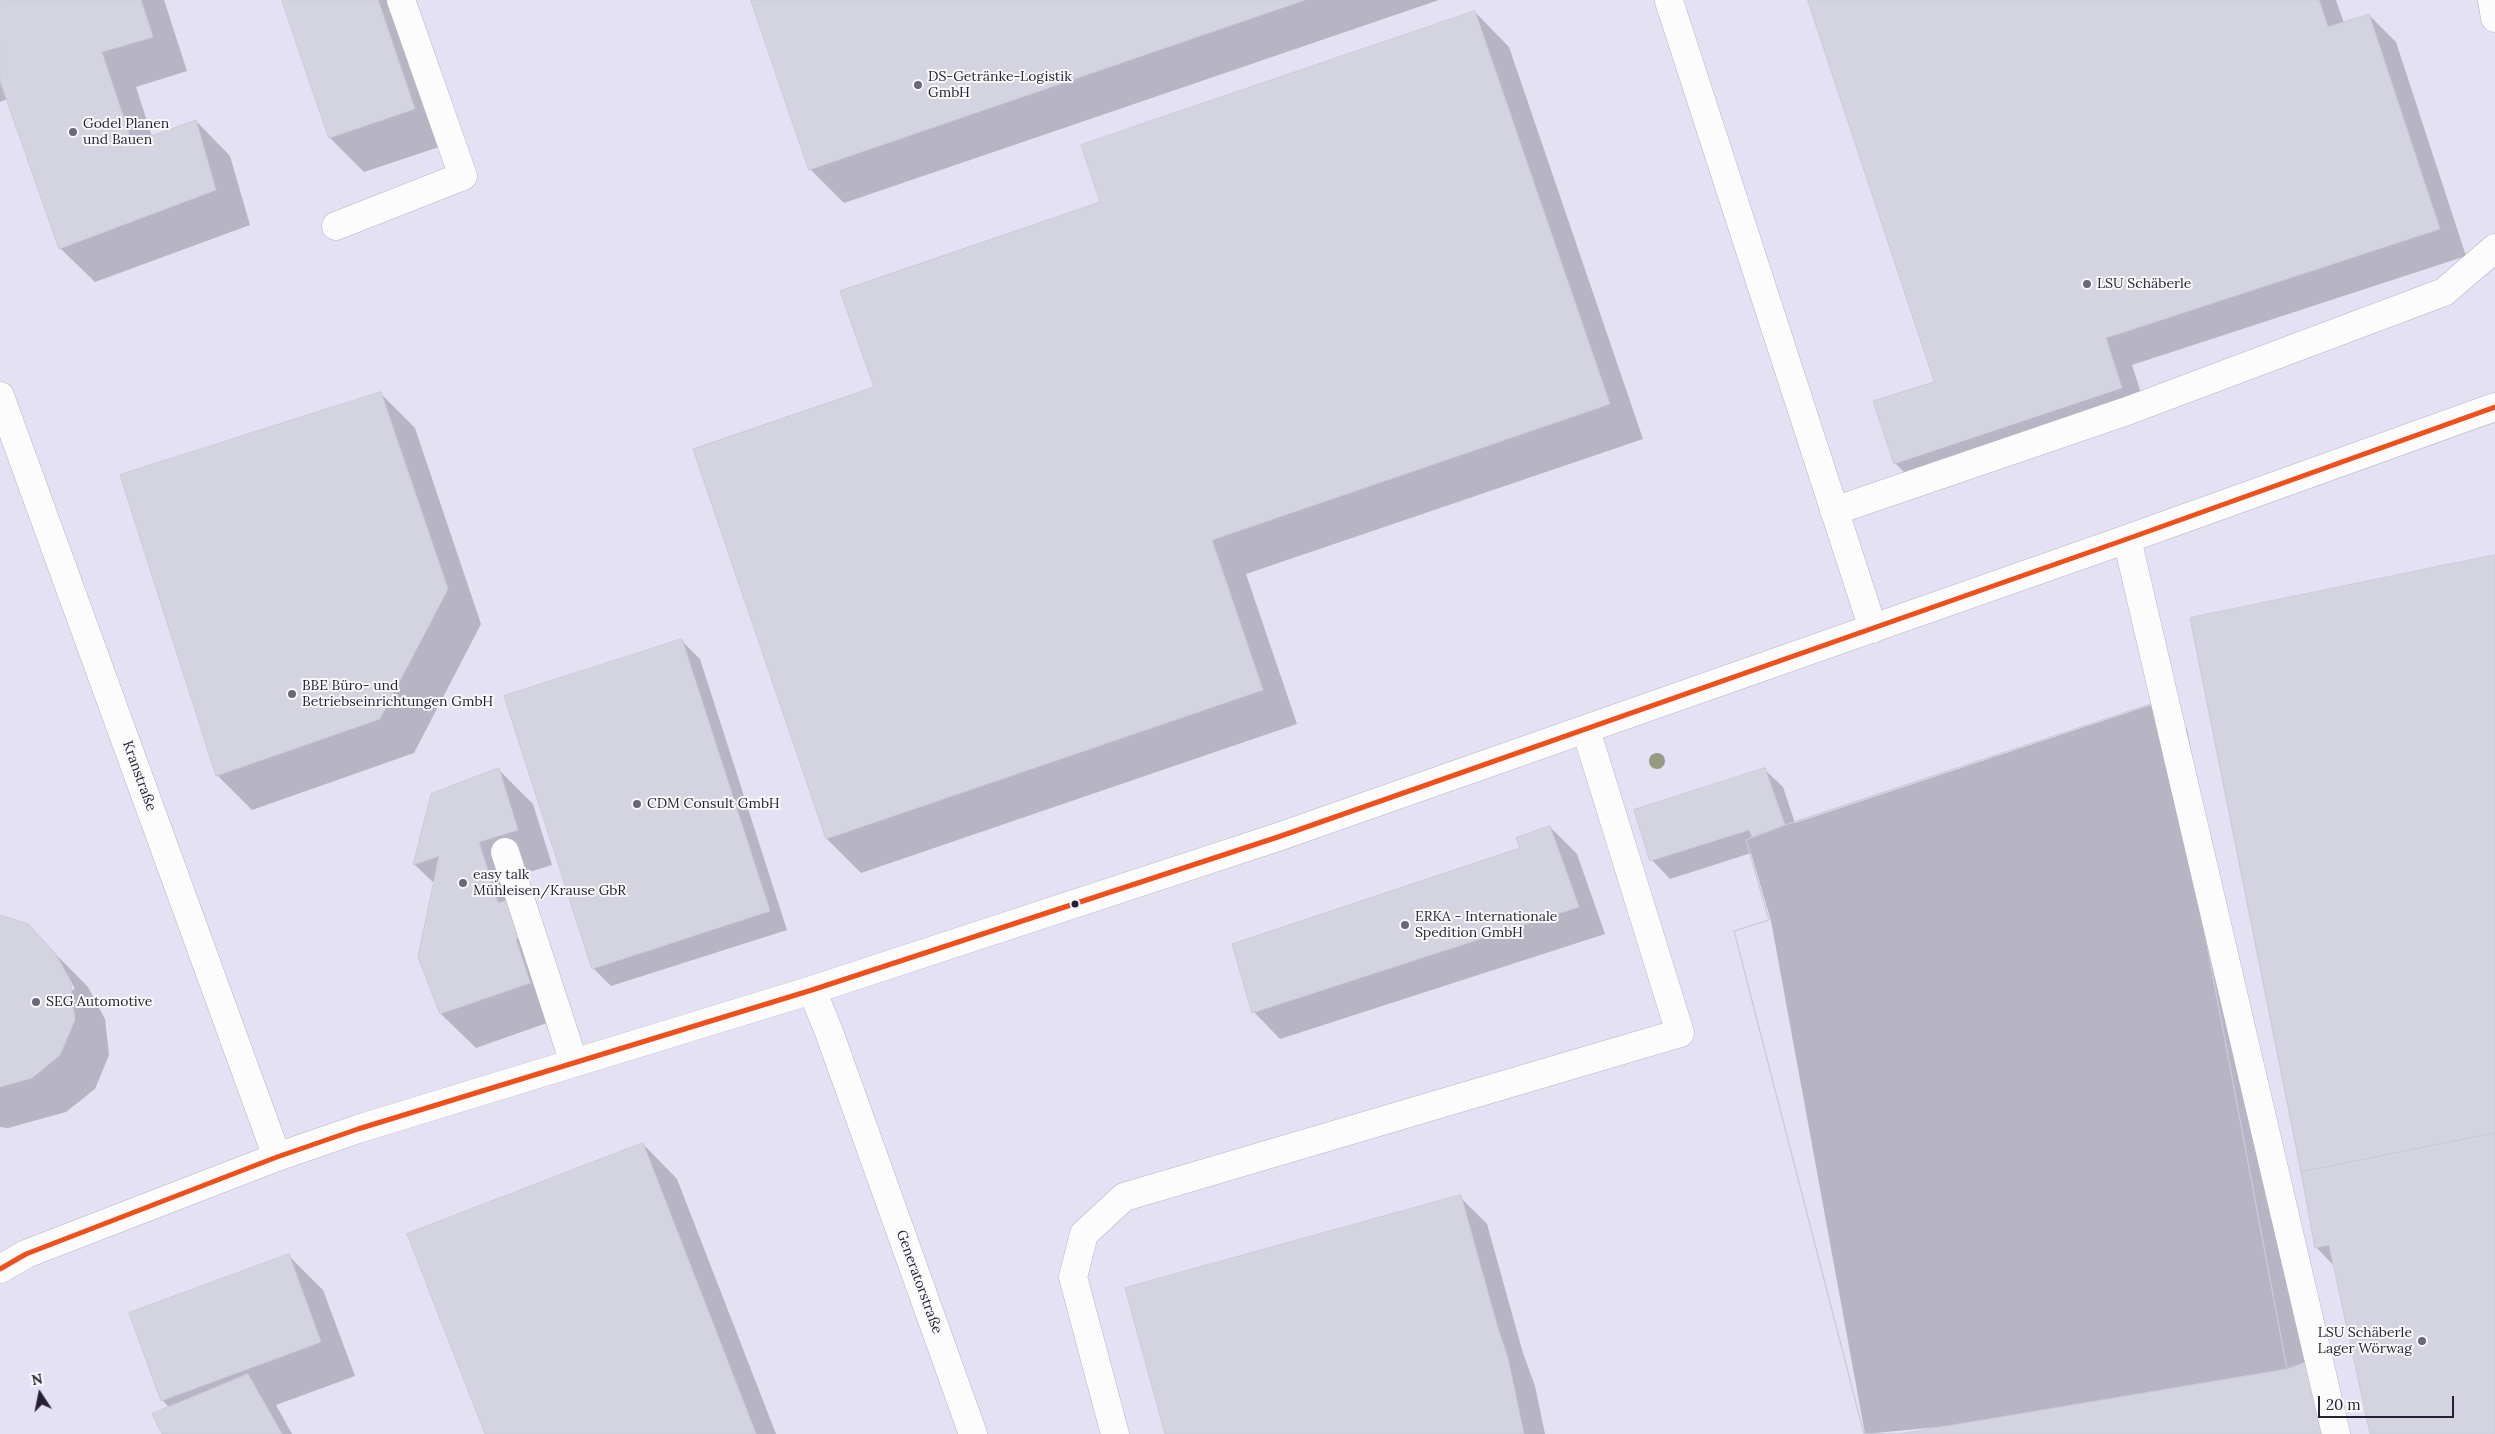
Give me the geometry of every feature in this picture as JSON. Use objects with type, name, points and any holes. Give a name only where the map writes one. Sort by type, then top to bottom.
[{"type":"street","points":[[336,226],[463,176],[401,0]]},
{"type":"street","points":[[2492,0],[2495,18]]},
{"type":"street","points":[[1669,1],[1873,629]]},
{"type":"street","points":[[1834,511],[2127,411],[2444,292],[2495,248]]},
{"type":"street","name":"Kranstraße","points":[[0,396],[277,1157]]},
{"type":"street","points":[[0,1269],[26,1254],[277,1157],[812,990],[1269,840],[1873,629],[2495,407]]},
{"type":"street","points":[[2127,539],[2336,1434]]},
{"type":"street","points":[[1115,1434],[1073,1277],[1084,1234],[1124,1197],[1680,1033],[1586,730]]},
{"type":"street","points":[[505,852],[574,1063]]},
{"type":"street","name":"Generatorstraße","points":[[812,990],[829,1032],[973,1434]]},
{"type":"shaded area","points":[[0,0],[2495,0],[2495,1434],[0,1434]]},
{"type":"building","name":"Godel Planen und Bauen","points":[[0,0],[141,0],[153,37],[102,52],[132,143],[196,120],[216,190],[59,249],[0,81]]},
{"type":"building","points":[[282,0],[378,0],[415,109],[329,138]]},
{"type":"building","name":"DS-Getränke-Logistik GmbH","points":[[751,0],[1305,0],[809,170]]},
{"type":"building","name":"LSU Schäberle","points":[[1808,0],[2319,0],[2328,27],[2369,14],[2440,229],[2106,338],[2122,388],[1894,464],[1873,401],[1934,382]]},
{"type":"building","points":[[1475,11],[1610,404],[1212,540],[1263,690],[826,839],[693,449],[874,387],[840,291],[1100,202],[1081,145]]},
{"type":"building","points":[[381,392],[448,589],[380,719],[216,776],[120,475]]},
{"type":"building","points":[[2495,555],[2495,1133],[2301,1172],[2190,618]]},
{"type":"building","name":"CDM Consult GmbH","points":[[682,639],[770,911],[592,969],[504,696]]},
{"type":"building","points":[[2161,701],[2287,1369],[2309,1361],[2325,1434],[1864,1434],[1734,931],[1769,920],[1746,840],[1785,825]]},
{"type":"building","points":[[2161,701],[2287,1369],[1899,1434],[1864,1434],[1734,931],[1769,920],[1746,840],[1785,825]]},
{"type":"building","name":"easy talk Mühleisen/Krause GbR","points":[[499,768],[518,830],[479,842],[498,903],[508,900],[520,938],[516,939],[530,983],[440,1014],[418,957],[439,856],[413,865],[431,794]]},
{"type":"building","points":[[1765,768],[1785,825],[1752,837],[1749,830],[1650,861],[1634,810]]},
{"type":"building","name":"ERKA - Internationale Spedition GmbH","points":[[1550,826],[1579,907],[1252,1013],[1232,944],[1520,848],[1516,838]]},
{"type":"building","name":"SEG Automotive","points":[[0,915],[28,924],[54,952],[71,984],[75,1020],[60,1055],[32,1078],[0,1087]]},
{"type":"building","name":"LSU Schäberle Lager Wörwag","points":[[2495,1133],[2495,1434],[2370,1434],[2329,1245],[2315,1248],[2301,1172]]},
{"type":"building","points":[[643,1143],[756,1434],[485,1434],[407,1234]]},
{"type":"building","points":[[1461,1195],[1508,1358],[1524,1434],[1165,1434],[1125,1288]]},
{"type":"building","points":[[289,1254],[321,1342],[161,1401],[129,1313]]},
{"type":"building","points":[[248,1374],[282,1434],[162,1434],[152,1414]]},
{"type":"transit line","points":[[0,1269],[26,1254],[277,1157],[358,1129],[812,990],[1278,837],[2127,539],[2495,407]]},
{"type":"place","name":"DS-Getränke-Logistik GmbH","points":[[918,85]]},
{"type":"place","name":"Godel Planen und Bauen","points":[[73,132]]},
{"type":"place","name":"LSU Schäberle","points":[[2087,284]]},
{"type":"place","name":"BBE Büro- und Betriebseinrichtungen GmbH","points":[[292,694]]},
{"type":"place","name":"CDM Consult GmbH","points":[[637,804]]},
{"type":"place","name":"easy talk Mühleisen/Krause GbR","points":[[463,883]]},
{"type":"place","name":"ERKA - Internationale Spedition GmbH","points":[[1405,925]]},
{"type":"place","name":"SEG Automotive","points":[[36,1002]]},
{"type":"place","name":"LSU Schäberle Lager Wörwag","points":[[2422,1341]]}]
